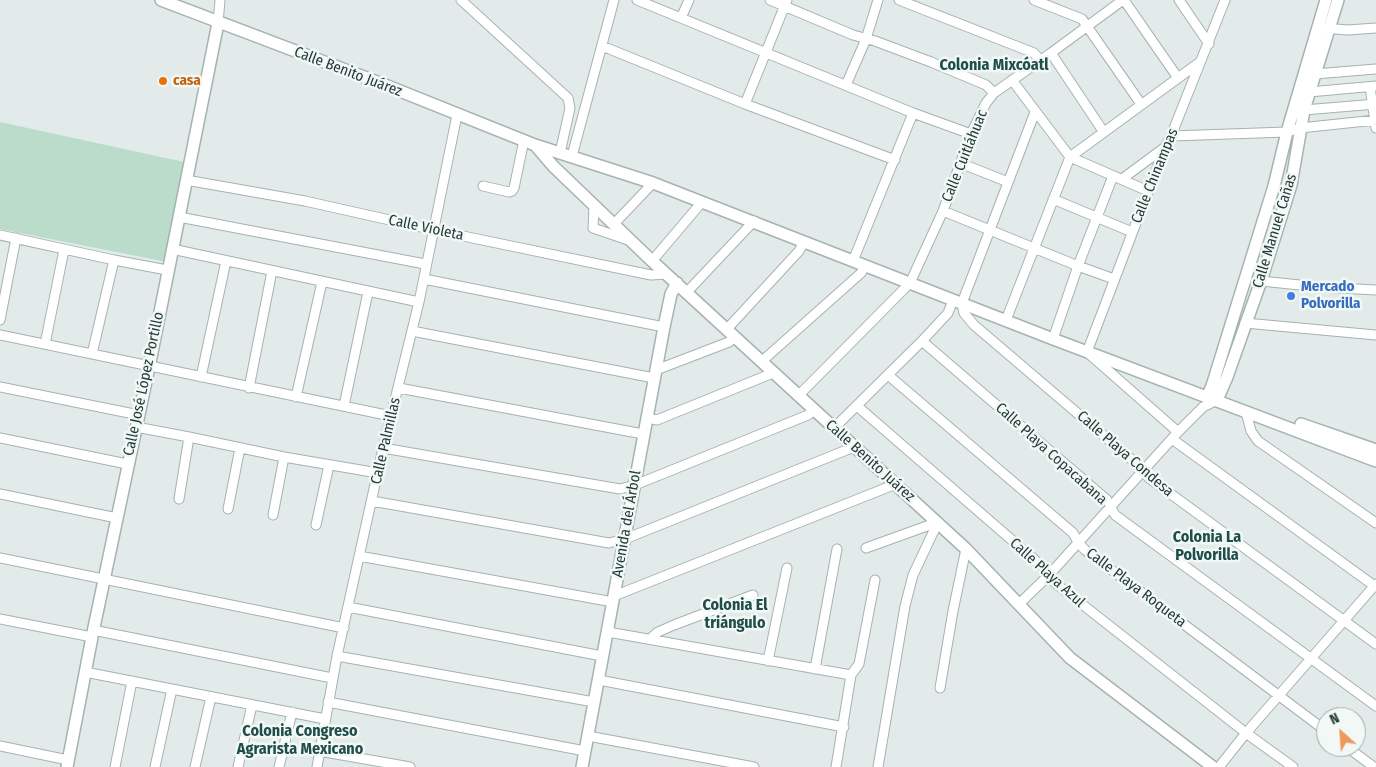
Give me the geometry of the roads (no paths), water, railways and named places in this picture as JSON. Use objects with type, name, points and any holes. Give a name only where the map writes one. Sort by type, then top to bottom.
[{"type":"street","name":"Calle Benito Juárez","points":[[161,0],[385,85],[535,145],[653,183],[1053,339],[1212,398]]},
{"type":"street","name":"Calle José López Portillo","points":[[68,763],[92,634],[149,367],[218,23],[220,0]]},
{"type":"street","points":[[462,0],[568,98],[570,108],[560,153]]},
{"type":"street","points":[[572,156],[614,0]]},
{"type":"street","points":[[637,0],[913,114],[971,134]]},
{"type":"street","points":[[681,18],[689,0]]},
{"type":"street","points":[[770,0],[786,3],[866,39],[931,62],[986,85],[994,93]]},
{"type":"street","points":[[846,85],[866,39],[878,0]]},
{"type":"street","points":[[899,0],[1034,53],[1040,60]]},
{"type":"street","points":[[1034,0],[1082,19],[1141,104]]},
{"type":"street","points":[[1123,0],[1178,78]]},
{"type":"street","name":"Calle Cuitláhuac","points":[[910,283],[943,211],[971,134],[986,103],[994,93],[1123,0]]},
{"type":"street","points":[[1179,0],[1209,44]]},
{"type":"street","name":"Calle Chinampas","points":[[1087,352],[1148,191],[1209,44],[1225,0]]},
{"type":"street","name":"Calle Manuel Cañas","points":[[1212,398],[1261,281],[1291,185],[1304,110],[1316,74],[1326,0]]},
{"type":"street","name":"Calle Manuel Cañas","points":[[1212,398],[1274,186],[1287,132],[1323,28],[1338,0]]},
{"type":"street","points":[[745,104],[786,3]]},
{"type":"street","points":[[1323,28],[1348,30],[1376,28]]},
{"type":"street","points":[[602,46],[745,104],[895,160]]},
{"type":"street","points":[[1051,53],[1103,131]]},
{"type":"street","points":[[1006,320],[1070,157],[1103,131],[1200,62]]},
{"type":"street","points":[[1316,74],[1376,69]]},
{"type":"street","points":[[1356,70],[1357,88]]},
{"type":"street","points":[[1012,80],[1070,157],[1148,191]]},
{"type":"street","points":[[1171,136],[1287,132],[1300,128],[1376,123],[1373,86],[1309,92]]},
{"type":"street","points":[[1304,110],[1374,105]]},
{"type":"street","points":[[834,428],[922,341],[958,302],[990,229],[1035,112]]},
{"type":"street","points":[[853,261],[913,114]]},
{"type":"street","name":"Calle Palmillas","points":[[316,767],[332,678],[383,448],[419,302],[425,264],[434,230],[457,115]]},
{"type":"street","points":[[483,186],[512,191],[524,140]]},
{"type":"street","name":"Calle Benito Juárez","points":[[535,145],[553,166],[652,261],[938,522],[1070,658],[1213,767]]},
{"type":"street","points":[[1122,179],[1165,148]]},
{"type":"street","points":[[960,163],[1008,182]]},
{"type":"street","points":[[1053,339],[1078,266],[1113,176]]},
{"type":"street","name":"Calle Violeta","points":[[186,180],[306,201],[434,230],[651,274],[666,274]]},
{"type":"street","points":[[614,224],[653,183]]},
{"type":"street","points":[[1053,199],[1132,232]]},
{"type":"street","points":[[652,261],[702,202]]},
{"type":"street","points":[[594,206],[593,228],[631,240]]},
{"type":"street","points":[[943,211],[1114,279]]},
{"type":"street","points":[[178,217],[425,264]]},
{"type":"street","points":[[687,292],[754,222]]},
{"type":"street","points":[[0,235],[64,250],[167,270]]},
{"type":"street","points":[[0,320],[16,238]]},
{"type":"street","points":[[412,331],[655,374],[729,342],[731,333],[804,242]]},
{"type":"street","points":[[172,249],[419,302]]},
{"type":"street","points":[[45,344],[64,250]]},
{"type":"street","points":[[92,354],[114,260]]},
{"type":"street","points":[[201,377],[226,261]]},
{"type":"street","points":[[761,362],[861,273],[865,266]]},
{"type":"street","points":[[249,388],[272,270]]},
{"type":"street","points":[[424,279],[664,327]]},
{"type":"street","points":[[1261,281],[1318,287],[1376,290]]},
{"type":"street","points":[[296,397],[322,282]]},
{"type":"street","points":[[798,396],[910,283]]},
{"type":"street","name":"Avenida del Árbol","points":[[582,767],[664,327],[671,294],[677,284]]},
{"type":"street","points":[[344,406],[368,292]]},
{"type":"street","name":"Calle Playa Condesa","points":[[958,302],[974,325],[1138,465],[1143,472],[1376,644]]},
{"type":"street","points":[[1245,323],[1376,335]]},
{"type":"street","points":[[0,335],[391,416]]},
{"type":"street","name":"Calle Playa Copacabana","points":[[922,341],[1107,500],[1115,515],[1376,706]]},
{"type":"street","points":[[1087,352],[1175,436],[1375,586],[1246,733],[1219,767]]},
{"type":"street","points":[[647,418],[657,420],[773,373]]},
{"type":"street","name":"Calle Playa Roqueta","points":[[888,375],[1073,533],[1085,550],[1316,724]]},
{"type":"street","points":[[0,387],[139,415]]},
{"type":"street","points":[[399,388],[643,434]]},
{"type":"street","points":[[1212,398],[1246,412],[1294,426]]},
{"type":"street","points":[[1212,398],[1369,451],[1376,461]]},
{"type":"street","points":[[1018,604],[1049,575],[1212,398]]},
{"type":"street","name":"Calle Playa Azul","points":[[857,406],[1043,567],[1055,583],[1246,733],[1293,767]]},
{"type":"street","points":[[383,448],[620,488],[635,485],[808,415],[814,410]]},
{"type":"street","points":[[1246,412],[1251,432],[1258,441],[1376,523]]},
{"type":"street","points":[[136,427],[284,457],[378,473]]},
{"type":"street","points":[[179,498],[190,437]]},
{"type":"street","points":[[0,438],[127,464]]},
{"type":"street","points":[[372,500],[609,543],[625,540],[854,447]]},
{"type":"street","points":[[228,509],[240,448]]},
{"type":"street","points":[[273,515],[284,457]]},
{"type":"street","points":[[316,525],[329,465]]},
{"type":"street","points":[[359,556],[614,599],[896,484]]},
{"type":"street","points":[[0,494],[117,518]]},
{"type":"street","points":[[866,548],[938,522]]},
{"type":"street","points":[[878,767],[905,606],[913,575],[938,522]]},
{"type":"street","points":[[815,669],[837,549]]},
{"type":"street","points":[[940,688],[966,549]]},
{"type":"street","points":[[0,558],[344,628]]},
{"type":"street","points":[[768,661],[787,568]]},
{"type":"street","points":[[836,767],[852,675],[859,664],[875,580]]},
{"type":"street","points":[[650,639],[666,628],[753,595]]},
{"type":"street","points":[[348,606],[602,656]]},
{"type":"street","points":[[0,619],[332,678]]},
{"type":"street","points":[[608,632],[852,675]]},
{"type":"street","points":[[337,656],[594,702]]},
{"type":"street","points":[[85,672],[325,719]]},
{"type":"street","points":[[599,680],[844,727]]},
{"type":"street","points":[[115,767],[132,681]]},
{"type":"street","points":[[156,767],[172,689]]},
{"type":"street","points":[[195,767],[211,696]]},
{"type":"street","points":[[328,702],[585,751]]},
{"type":"street","points":[[238,767],[252,705]]},
{"type":"street","points":[[279,767],[292,712]]},
{"type":"street","points":[[588,736],[754,767]]},
{"type":"street","points":[[0,746],[68,763]]},
{"type":"street","points":[[320,751],[410,767]]},
{"type":"street","points":[[1360,757],[1374,767]]},
{"type":"place","name":"casa","points":[[163,81]]},
{"type":"place","name":"Mercado Polvorilla","points":[[1291,296]]},
{"type":"district","name":"Colonia Mixcóatl","points":[[994,66]]},
{"type":"district","name":"Colonia La Polvorilla","points":[[1207,547]]},
{"type":"district","name":"Colonia El triángulo","points":[[735,615]]},
{"type":"district","name":"Colonia Congreso Agrarista Mexicano","points":[[300,741]]}]
